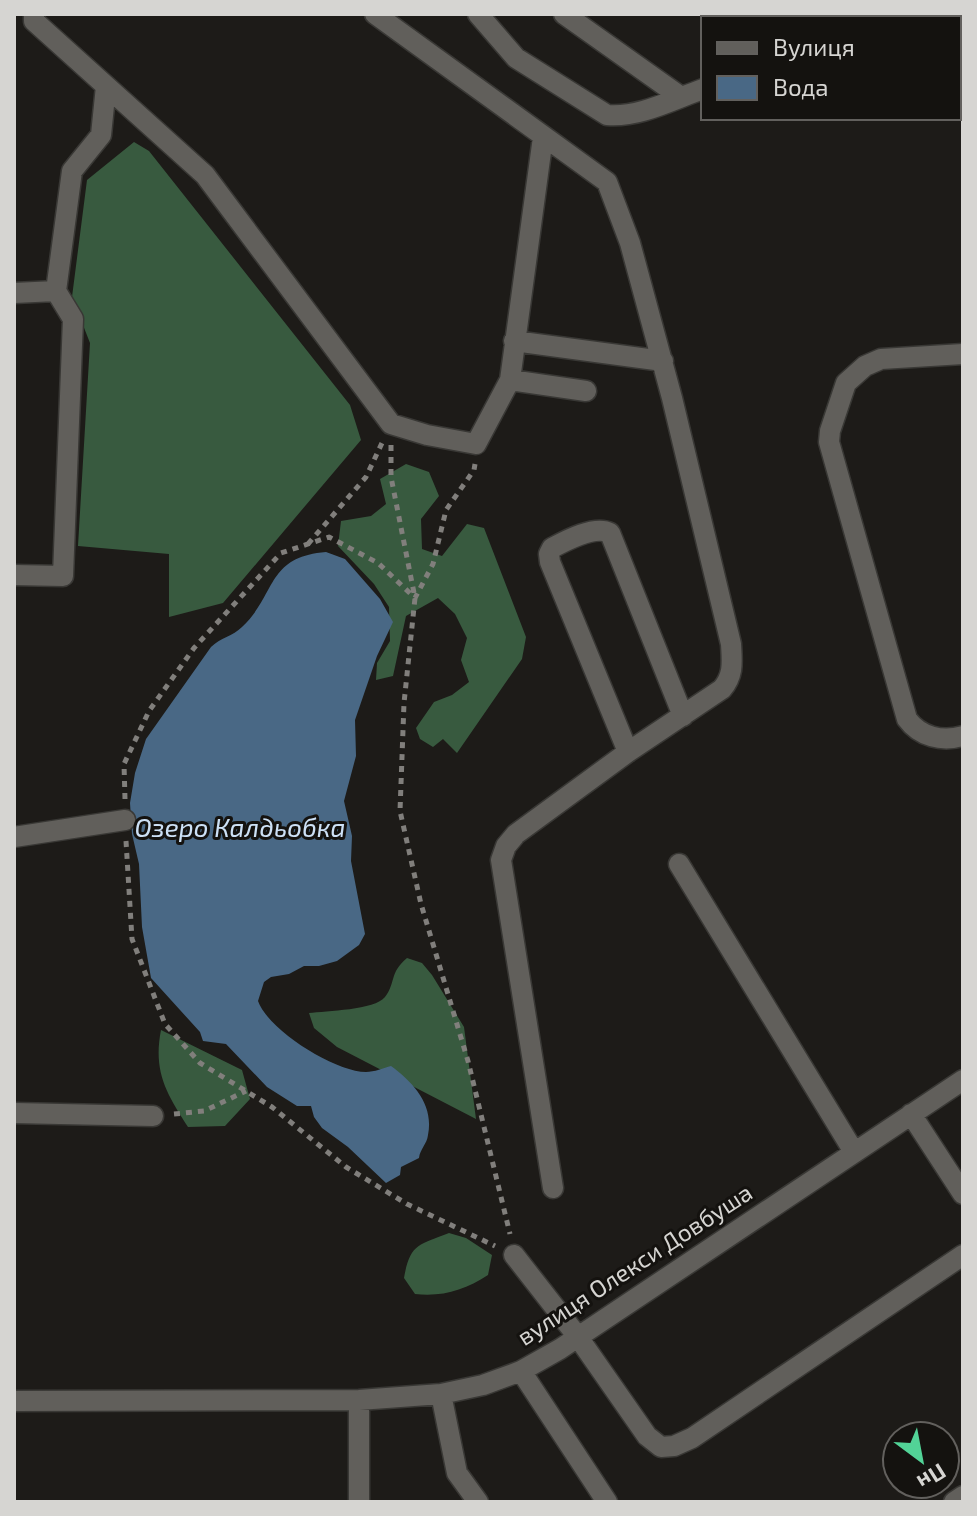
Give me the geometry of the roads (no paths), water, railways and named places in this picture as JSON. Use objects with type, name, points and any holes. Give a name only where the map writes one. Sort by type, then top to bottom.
[{"type":"street","points":[[375,14],[607,182],[630,243],[663,361],[731,644],[732,668],[729,681],[722,689],[628,752],[516,834],[506,846],[501,860],[553,1188]]},
{"type":"street","points":[[564,14],[681,97]]},
{"type":"street","points":[[484,16],[516,58],[607,115],[620,116],[701,90]]},
{"type":"street","points":[[27,19],[205,175],[391,424],[427,435],[476,444],[510,380],[543,137]]},
{"type":"street","points":[[14,575],[63,576],[73,319],[56,291],[72,171],[101,135],[106,86]]},
{"type":"street","points":[[14,293],[56,291]]},
{"type":"street","points":[[514,341],[663,361]]},
{"type":"street","points":[[963,354],[881,359],[865,366],[846,383],[829,442],[907,719],[914,729],[926,735],[943,739],[963,736]]},
{"type":"street","points":[[510,380],[586,391]]},
{"type":"street","points":[[628,752],[550,562],[552,548],[594,531],[610,533],[683,716]]},
{"type":"street","points":[[14,837],[125,820]]},
{"type":"street","points":[[679,864],[854,1152]]},
{"type":"street","name":"вулиця Олекси Довбуша","points":[[14,1401],[359,1400],[441,1394],[483,1385],[521,1371],[578,1337],[963,1080]]},
{"type":"street","points":[[14,1113],[153,1116]]},
{"type":"street","points":[[911,1114],[963,1194]]},
{"type":"street","points":[[514,1255],[578,1337],[647,1436],[661,1447],[674,1446],[692,1438],[963,1255]]},
{"type":"street","points":[[521,1371],[607,1502]]},
{"type":"street","points":[[441,1394],[457,1473],[478,1502]]},
{"type":"street","points":[[359,1400],[359,1502]]},
{"type":"street","points":[[954,1502],[963,1496]]},
{"type":"water","name":"Озеро Калдьобка","points":[[326,552],[345,559],[380,599],[393,622],[377,656],[355,720],[356,756],[344,801],[352,836],[351,861],[365,934],[359,945],[337,961],[304,966],[289,974],[271,977],[264,982],[258,1001],[264,1012],[288,1036],[321,1057],[337,1065],[366,1072],[391,1066],[414,1087],[428,1114],[428,1135],[419,1158],[401,1167],[400,1175],[386,1183],[348,1147],[322,1128],[311,1106],[297,1106],[267,1087],[226,1044],[203,1041],[200,1032],[151,978],[142,927],[139,864],[132,834],[130,803],[135,773],[146,739],[211,647],[235,633],[253,615],[282,569],[307,555]]}]
